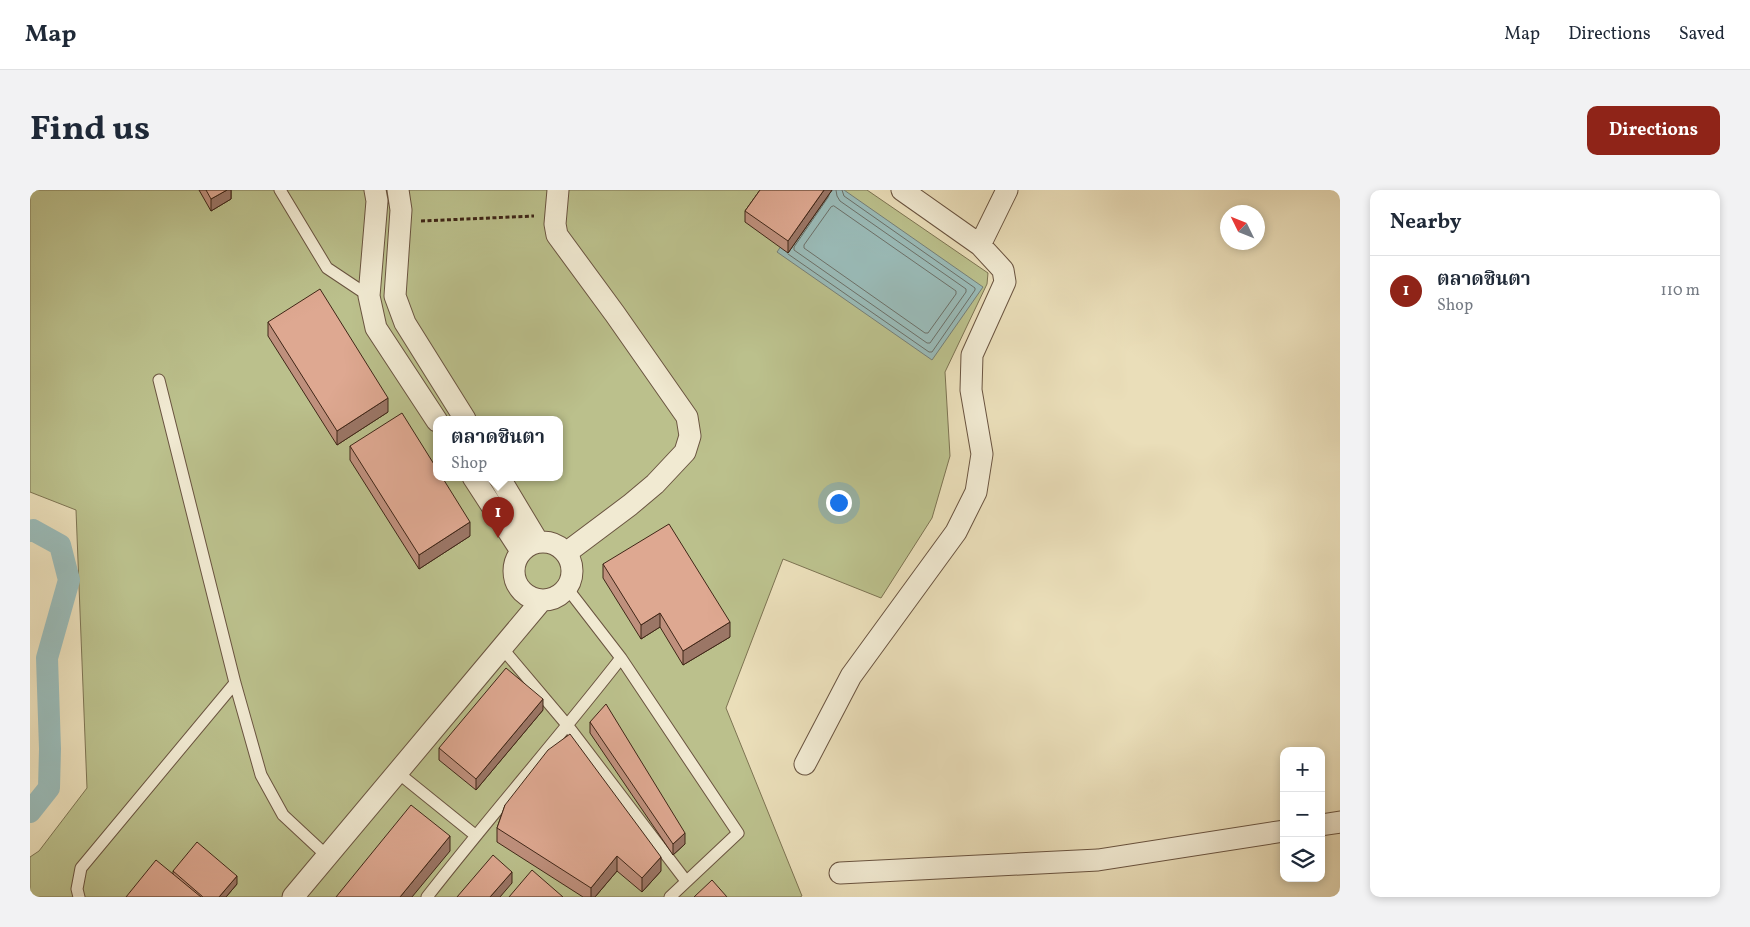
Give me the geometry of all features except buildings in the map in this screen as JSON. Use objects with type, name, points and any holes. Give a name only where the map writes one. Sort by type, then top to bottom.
[{"type":"street","points":[[375,190],[377,201],[376,220],[369,296],[376,328],[434,416]]},
{"type":"street","points":[[398,190],[400,222],[395,296],[405,322],[463,416]]},
{"type":"street","points":[[558,190],[555,215],[557,235],[687,417],[690,436],[685,452],[655,484],[566,553]]},
{"type":"street","points":[[805,764],[851,676],[956,532],[976,492],[982,454],[971,390],[972,355],[1005,282],[1003,270],[980,245],[902,190]]},
{"type":"street","points":[[980,245],[1007,190]]},
{"type":"street","points":[[376,220],[400,222]]},
{"type":"street","points":[[476,481],[530,546]]},
{"type":"street","points":[[501,481],[530,546]]},
{"type":"street","points":[[553,543],[566,553],[571,561],[571,580],[567,588],[560,595],[550,600],[531,598],[517,586],[514,578],[513,568],[516,559],[530,546],[553,543]]},
{"type":"street","points":[[293,897],[540,600]]},
{"type":"street","points":[[1325,824],[1340,822]]},
{"type":"street","points":[[840,873],[1098,860],[1280,832]]},
{"type":"lane","points":[[280,190],[327,268],[369,296]]},
{"type":"lane","points":[[160,380],[235,683],[261,775],[283,815],[327,856]]},
{"type":"lane","points":[[567,588],[621,658],[738,834],[670,897]]},
{"type":"lane","points":[[502,648],[568,726],[686,881]]},
{"type":"lane","points":[[427,897],[475,835],[568,726],[621,658]]},
{"type":"lane","points":[[79,897],[77,889],[81,868],[235,683]]},
{"type":"lane","points":[[397,772],[475,835]]},
{"type":"path","points":[[400,222],[555,215]]},
{"type":"green space","points":[[30,190],[867,190],[988,273],[987,284],[945,372],[950,456],[932,518],[881,598],[783,559],[726,708],[802,896],[800,897],[30,897],[30,857],[39,851],[87,788],[76,510],[30,492]]},
{"type":"water","points":[[820,190],[844,190],[983,287],[932,360],[777,252]]},
{"type":"waterway","points":[[30,531],[33,530],[60,545],[69,580],[47,658],[50,749],[49,788],[30,812]]},
{"type":"place","name":"ตลาดชินตา","points":[[498,538]]}]
